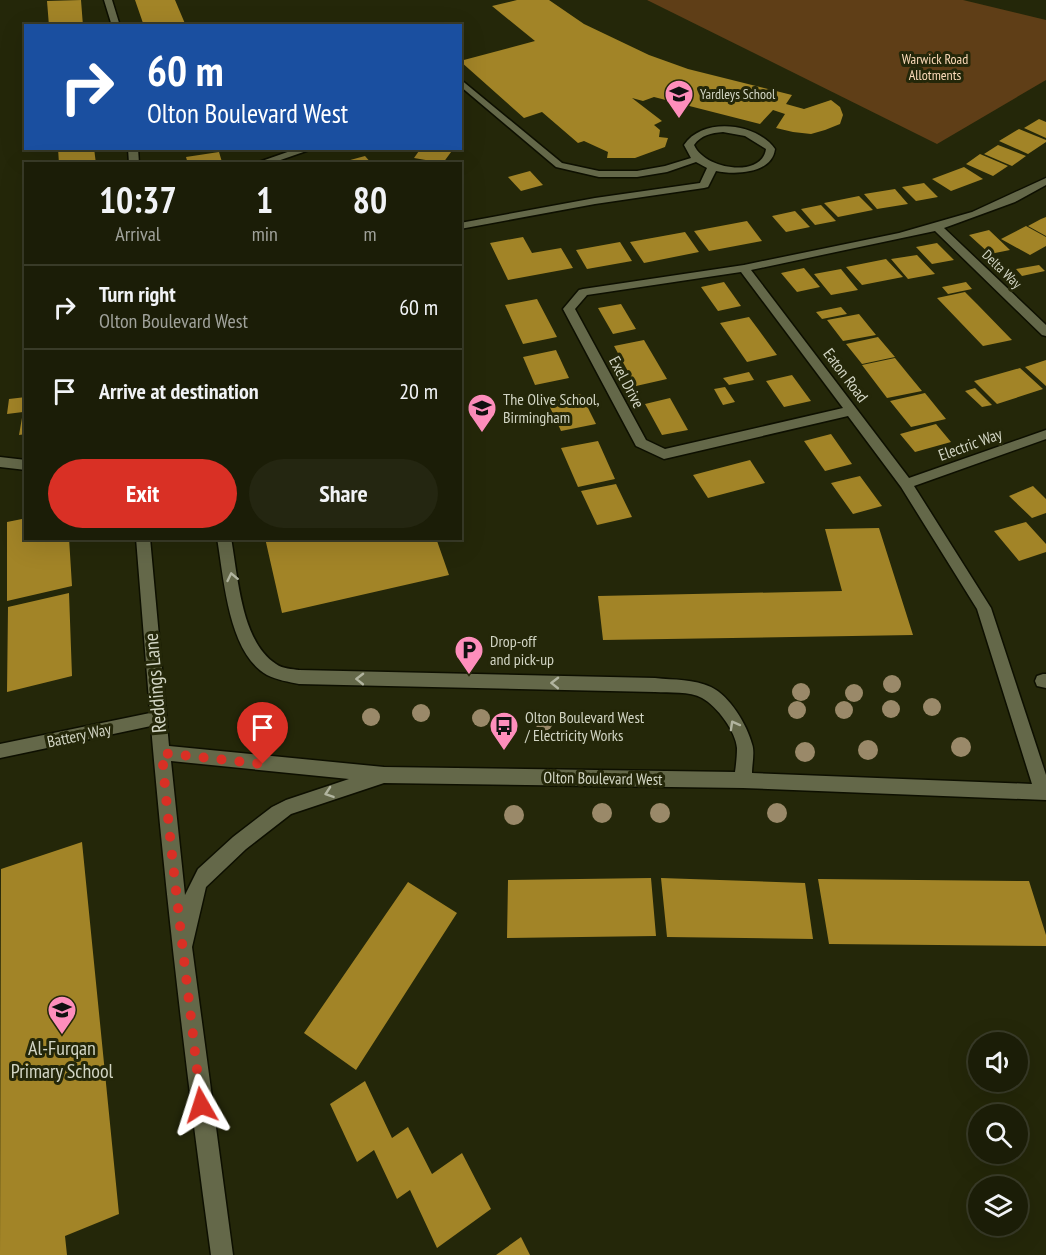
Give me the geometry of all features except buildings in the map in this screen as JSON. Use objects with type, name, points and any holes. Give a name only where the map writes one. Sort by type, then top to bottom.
[{"type":"street","points":[[108,0],[115,24]]},
{"type":"street","points":[[462,83],[559,165],[599,174],[637,174],[666,169],[697,159]]},
{"type":"street","points":[[736,129],[748,132],[759,137],[769,150],[768,157],[762,163],[740,170],[713,167],[697,159],[689,145],[693,139],[710,130],[736,129]]},
{"type":"street","points":[[264,162],[304,150]]},
{"type":"street","points":[[462,226],[595,201],[704,185],[713,167]]},
{"type":"street","points":[[744,268],[976,217],[1017,199],[1046,181]]},
{"type":"street","name":"Delta Way","points":[[937,226],[1046,332]]},
{"type":"street","name":"Exel Drive","points":[[744,268],[583,292],[569,309],[641,443],[664,454],[850,411]]},
{"type":"street","name":"Eaton Road","points":[[744,268],[906,484],[984,608],[1045,792]]},
{"type":"street","name":"Electric Way","points":[[906,484],[1046,434]]},
{"type":"street","points":[[0,462],[24,465]]},
{"type":"street","name":"Reddings Lane","points":[[143,540],[176,906],[184,946],[204,1128],[222,1255]]},
{"type":"street","points":[[224,540],[244,636],[256,658],[272,671],[299,677],[655,685],[692,688],[708,693],[733,721],[745,747],[743,780]]},
{"type":"street","name":"Battery Way","points":[[0,751],[158,718]]},
{"type":"street","name":"Olton Boulevard West","points":[[162,753],[384,775],[743,780],[1045,792]]},
{"type":"street","points":[[184,946],[200,879],[275,813],[384,775]]},
{"type":"green space","name":"Warwick Road Allotments","points":[[647,0],[963,0],[1046,20],[1046,80],[937,144]]},
{"type":"place","name":"Yardleys School","points":[[679,120]]},
{"type":"place","name":"The Olive School, Birmingham","points":[[482,434]]},
{"type":"place","name":"Drop-off and pick-up","points":[[469,676]]},
{"type":"place","name":"Olton Boulevard West / Electricity Works","points":[[504,752]]},
{"type":"place","name":"Al-Furqan Primary School","points":[[62,1036]]},
{"type":"route","points":[[201,1105],[184,946],[176,906],[162,753],[263,764]]}]
